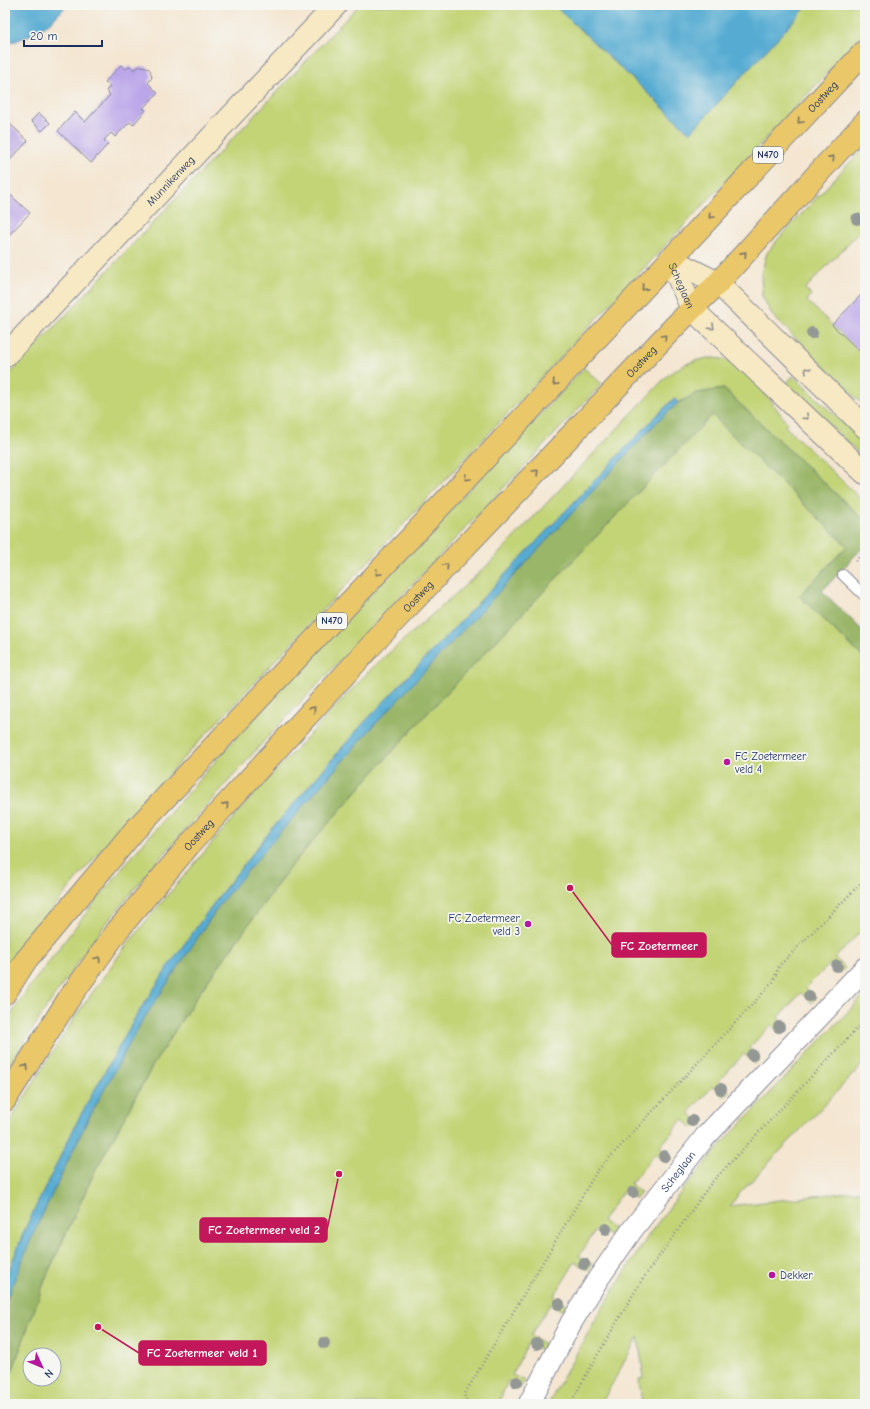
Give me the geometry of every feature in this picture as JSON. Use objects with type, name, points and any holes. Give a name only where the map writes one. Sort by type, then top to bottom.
[{"type":"main road","name":"Oostweg","points":[[5,992],[26,960],[134,831],[447,499],[865,51]]},
{"type":"main road","name":"Oostweg","points":[[5,1100],[68,1000],[118,930],[190,845],[381,635],[718,283],[865,122]]},
{"type":"street","name":"Munnikenweg","points":[[5,356],[336,5]]},
{"type":"street","name":"Scheglaan","points":[[670,259],[718,283],[865,427]]},
{"type":"street","name":"Scheglaan","points":[[670,259],[692,309],[865,473]]},
{"type":"street","name":"Scheglaan","points":[[529,1404],[571,1323],[598,1279],[632,1230],[705,1138],[865,968]]},
{"type":"lane","points":[[843,575],[865,596]]},
{"type":"path","points":[[468,1404],[464,1395],[597,1171],[773,982],[779,966],[865,879]]},
{"type":"path","points":[[570,1404],[640,1283],[712,1182],[865,1020]]},
{"type":"green space","points":[[359,5],[554,5],[690,133],[808,5],[865,5],[865,33],[150,794],[84,870],[5,972],[5,379]]},
{"type":"green space","points":[[865,146],[865,226],[805,289],[811,295],[807,301],[845,337],[865,346],[865,407],[772,315],[762,296],[761,274],[767,253],[779,238]]},
{"type":"green space","points":[[708,358],[730,361],[744,370],[751,377],[787,423],[785,426],[865,503],[865,521],[724,389],[697,393],[678,403],[673,399],[360,727],[271,830],[219,896],[170,964],[135,1018],[80,1116],[25,1229],[5,1280],[5,1130],[77,1014],[120,954],[150,916],[252,796],[372,668],[489,564],[668,375],[687,364]]},
{"type":"green space","points":[[584,368],[602,384],[266,739],[155,864],[102,929],[48,1005],[5,1072],[5,1024],[27,990],[83,917],[140,847],[248,724]]},
{"type":"green space","points":[[793,376],[865,443],[865,459],[786,384]]},
{"type":"green space","points":[[724,389],[865,521],[865,545],[822,591],[865,633],[865,659],[799,596],[847,546],[712,415],[420,721],[290,867],[197,996],[153,1065],[94,1173],[46,1277],[5,1391],[5,1303],[33,1234],[87,1121],[141,1023],[222,901],[367,733],[656,423],[678,403],[697,393]]},
{"type":"green space","points":[[712,415],[847,546],[799,596],[865,659],[865,935],[861,931],[835,958],[845,968],[840,973],[830,964],[806,988],[816,998],[812,1003],[801,993],[778,1018],[788,1028],[781,1034],[771,1025],[749,1048],[760,1058],[755,1064],[744,1054],[719,1080],[729,1091],[724,1097],[713,1086],[689,1112],[699,1123],[693,1129],[683,1119],[660,1147],[671,1157],[666,1163],[655,1154],[630,1184],[641,1193],[636,1199],[624,1190],[602,1221],[615,1230],[610,1236],[597,1228],[579,1256],[592,1264],[588,1270],[575,1262],[554,1296],[567,1305],[563,1311],[550,1304],[531,1336],[545,1344],[542,1350],[528,1343],[512,1375],[525,1381],[521,1387],[508,1381],[498,1404],[5,1404],[5,1391],[46,1277],[94,1173],[153,1065],[197,996],[290,867],[420,721]]},
{"type":"green space","name":"Dekker","points":[[865,994],[865,1062],[739,1194],[730,1206],[865,1190],[865,1404],[642,1404],[639,1379],[644,1378],[638,1337],[601,1404],[548,1404],[600,1312],[650,1233],[684,1188],[728,1137]]},
{"type":"water","points":[[5,5],[67,5],[54,19],[38,32],[5,45]]},
{"type":"water","points":[[554,5],[808,5],[690,133]]},
{"type":"water","points":[[674,399],[678,403],[656,423],[367,733],[222,901],[141,1023],[87,1121],[33,1234],[5,1303],[5,1280],[25,1229],[80,1116],[135,1018],[170,964],[219,896],[271,830],[360,727],[653,419]]},
{"type":"building","points":[[121,65],[126,69],[130,66],[134,70],[140,66],[147,67],[150,70],[152,77],[148,83],[158,93],[143,108],[146,110],[133,125],[130,122],[115,137],[111,133],[104,140],[108,144],[91,163],[58,131],[75,112],[85,122],[110,95],[106,91],[110,86],[105,82]]},
{"type":"building","points":[[39,113],[50,123],[42,131],[31,121]]},
{"type":"building","points":[[5,119],[28,141],[5,165]]},
{"type":"building","points":[[5,190],[30,213],[5,239]]},
{"type":"building","points":[[865,291],[865,356],[832,325]]},
{"type":"place","name":"FC Zoetermeer veld 4","points":[[727,762]]},
{"type":"place","name":"FC Zoetermeer","points":[[570,888]]},
{"type":"place","name":"FC Zoetermeer veld 3","points":[[528,924]]},
{"type":"place","name":"FC Zoetermeer veld 2","points":[[339,1174]]},
{"type":"place","name":"Dekker","points":[[772,1275]]},
{"type":"place","name":"FC Zoetermeer veld 1","points":[[98,1327]]}]
